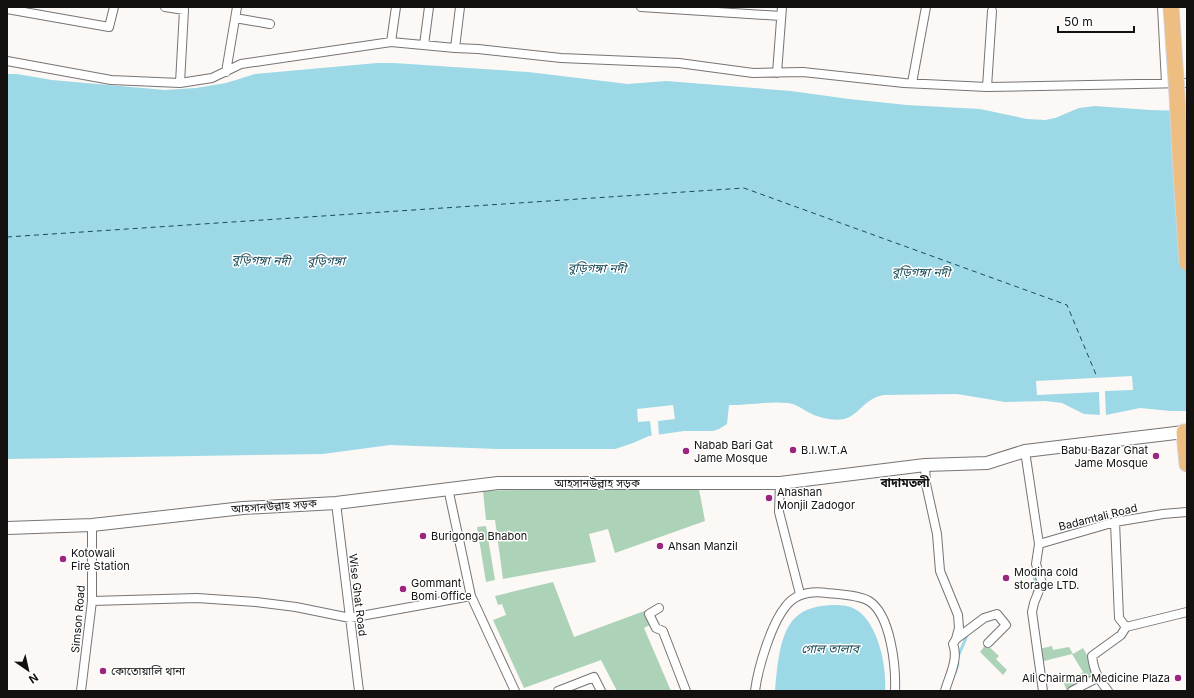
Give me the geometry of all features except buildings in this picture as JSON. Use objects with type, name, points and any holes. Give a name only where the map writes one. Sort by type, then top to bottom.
[{"type":"highway","points":[[1171,7],[1187,263]]},
{"type":"highway","points":[[1186,432],[1187,464]]},
{"type":"street","points":[[7,9],[109,27],[114,7]]},
{"type":"street","points":[[165,7],[184,10],[180,83]]},
{"type":"street","points":[[226,72],[237,7]]},
{"type":"street","points":[[390,42],[396,7]]},
{"type":"street","points":[[424,45],[429,7]]},
{"type":"street","points":[[455,48],[460,7]]},
{"type":"street","points":[[641,7],[781,16]]},
{"type":"street","points":[[777,73],[782,7]]},
{"type":"street","points":[[912,83],[926,7]]},
{"type":"street","points":[[1162,7],[1166,84]]},
{"type":"street","points":[[987,87],[992,11]]},
{"type":"street","points":[[235,18],[270,24]]},
{"type":"street","points":[[7,61],[111,80],[180,83],[212,78],[241,64],[390,42],[478,49],[561,58],[679,63],[753,73],[803,72],[912,83],[987,87],[1187,83]]},
{"type":"street","name":"আহসানউল্লাহ সড়ক","points":[[7,528],[92,525],[243,508],[336,502],[498,483],[780,483],[925,465],[987,463],[1025,451],[1186,432]]},
{"type":"street","points":[[1025,451],[1039,544],[1036,564],[1042,583],[1032,612],[1043,691]]},
{"type":"street","points":[[925,465],[926,484],[937,534],[940,571],[958,615],[959,628],[956,640],[953,644],[955,649],[954,664],[949,675],[945,691]]},
{"type":"street","points":[[780,483],[779,512],[800,594]]},
{"type":"street","points":[[448,488],[471,596],[515,691]]},
{"type":"street","name":"Wise Ghat Road","points":[[336,502],[359,691]]},
{"type":"street","name":"Badamtali Road","points":[[1039,544],[1115,522],[1163,514],[1187,512]]},
{"type":"street","points":[[1115,522],[1119,618],[1126,627]]},
{"type":"street","name":"Simson Road","points":[[81,691],[92,601],[92,525]]},
{"type":"street","points":[[755,691],[771,632],[786,605],[800,594],[820,592],[846,595],[868,600],[879,612],[888,634],[895,661],[895,691]]},
{"type":"street","points":[[92,601],[197,598],[256,602],[296,607],[350,618],[471,596]]},
{"type":"street","points":[[659,608],[649,614],[656,628],[663,631],[686,691]]},
{"type":"street","points":[[1108,691],[1097,678],[1093,667],[1092,656],[1121,635],[1126,627],[1187,612]]},
{"type":"street","points":[[956,640],[984,618],[997,614],[1006,625],[988,643]]},
{"type":"street","points":[[558,691],[594,677],[601,691]]},
{"type":"street","points":[[1072,691],[1097,678]]},
{"type":"green space","points":[[698,484],[705,521],[615,553],[608,529],[589,534],[596,562],[503,579],[495,520],[486,520],[483,491]]},
{"type":"green space","points":[[486,526],[495,580],[486,582],[477,527]]},
{"type":"green space","points":[[553,582],[574,637],[647,610],[652,624],[644,628],[671,691],[617,691],[601,660],[524,688],[493,620],[506,615],[502,604],[498,605],[495,596]]},
{"type":"green space","points":[[986,644],[999,656],[996,659],[1007,670],[1003,675],[980,652]]},
{"type":"green space","points":[[1052,646],[1053,650],[1069,647],[1073,654],[1083,648],[1087,655],[1094,677],[1067,691],[1063,681],[1073,679],[1083,672],[1072,654],[1040,662],[1039,649]]},
{"type":"water","name":"বুড়িগঙ্গা","points":[[377,63],[528,72],[628,84],[666,81],[791,91],[907,105],[980,109],[1027,119],[1045,120],[1055,118],[1079,108],[1095,106],[1187,111],[1187,411],[1140,408],[1100,415],[1084,414],[1062,403],[1045,401],[1005,402],[957,394],[883,395],[871,400],[853,415],[840,420],[827,419],[788,403],[774,402],[729,405],[727,424],[719,429],[713,431],[684,431],[649,436],[615,449],[498,449],[390,445],[323,454],[7,459],[7,74],[17,74],[52,80],[165,90],[196,88],[226,83],[255,74]]},
{"type":"water","name":"গোল তালাব","points":[[831,605],[855,609],[863,615],[870,624],[875,634],[882,657],[885,691],[775,691],[782,641],[790,624],[804,611]]},
{"type":"pier","points":[[1132,376],[1133,390],[1105,391],[1106,417],[1100,417],[1099,392],[1037,395],[1036,381]]},
{"type":"pier","points":[[673,405],[675,419],[658,421],[659,436],[652,437],[650,421],[638,422],[637,409]]},
{"type":"waterway","points":[[1034,596],[1035,570]]},
{"type":"waterway","points":[[955,673],[958,664],[957,659],[968,633]]},
{"type":"ferry route","points":[[7,237],[744,188],[1067,305],[1097,377]]},
{"type":"place","name":"B.I.W.T.A","points":[[793,450]]},
{"type":"place","name":"Nabab Bari Gat Jame Mosque","points":[[686,451]]},
{"type":"place","name":"Babu Bazar Ghat Jame Mosque","points":[[1156,456]]},
{"type":"place","name":"Ahashan Monjil Zadogor","points":[[769,498]]},
{"type":"place","name":"Burigonga Bhabon","points":[[423,536]]},
{"type":"place","name":"Ahsan Manzil","points":[[660,546]]},
{"type":"place","name":"Kotowali Fire Station","points":[[63,559]]},
{"type":"place","name":"Modina cold storage LTD.","points":[[1006,578]]},
{"type":"place","name":"Gommant Bomi Office","points":[[403,589]]},
{"type":"place","name":"কোতোয়ালি থানা","points":[[103,671]]},
{"type":"place","name":"Ali Chairman Medicine Plaza","points":[[1178,678]]},
{"type":"district","name":"বাদামতলী","points":[[905,482]]},
{"type":"water label","name":"বুড়িগঙ্গা নদী","points":[[261,260]]},
{"type":"water label","name":"বুড়িগঙ্গা নদী","points":[[597,268]]},
{"type":"water label","name":"বুড়িগঙ্গা নদী","points":[[921,272]]}]
